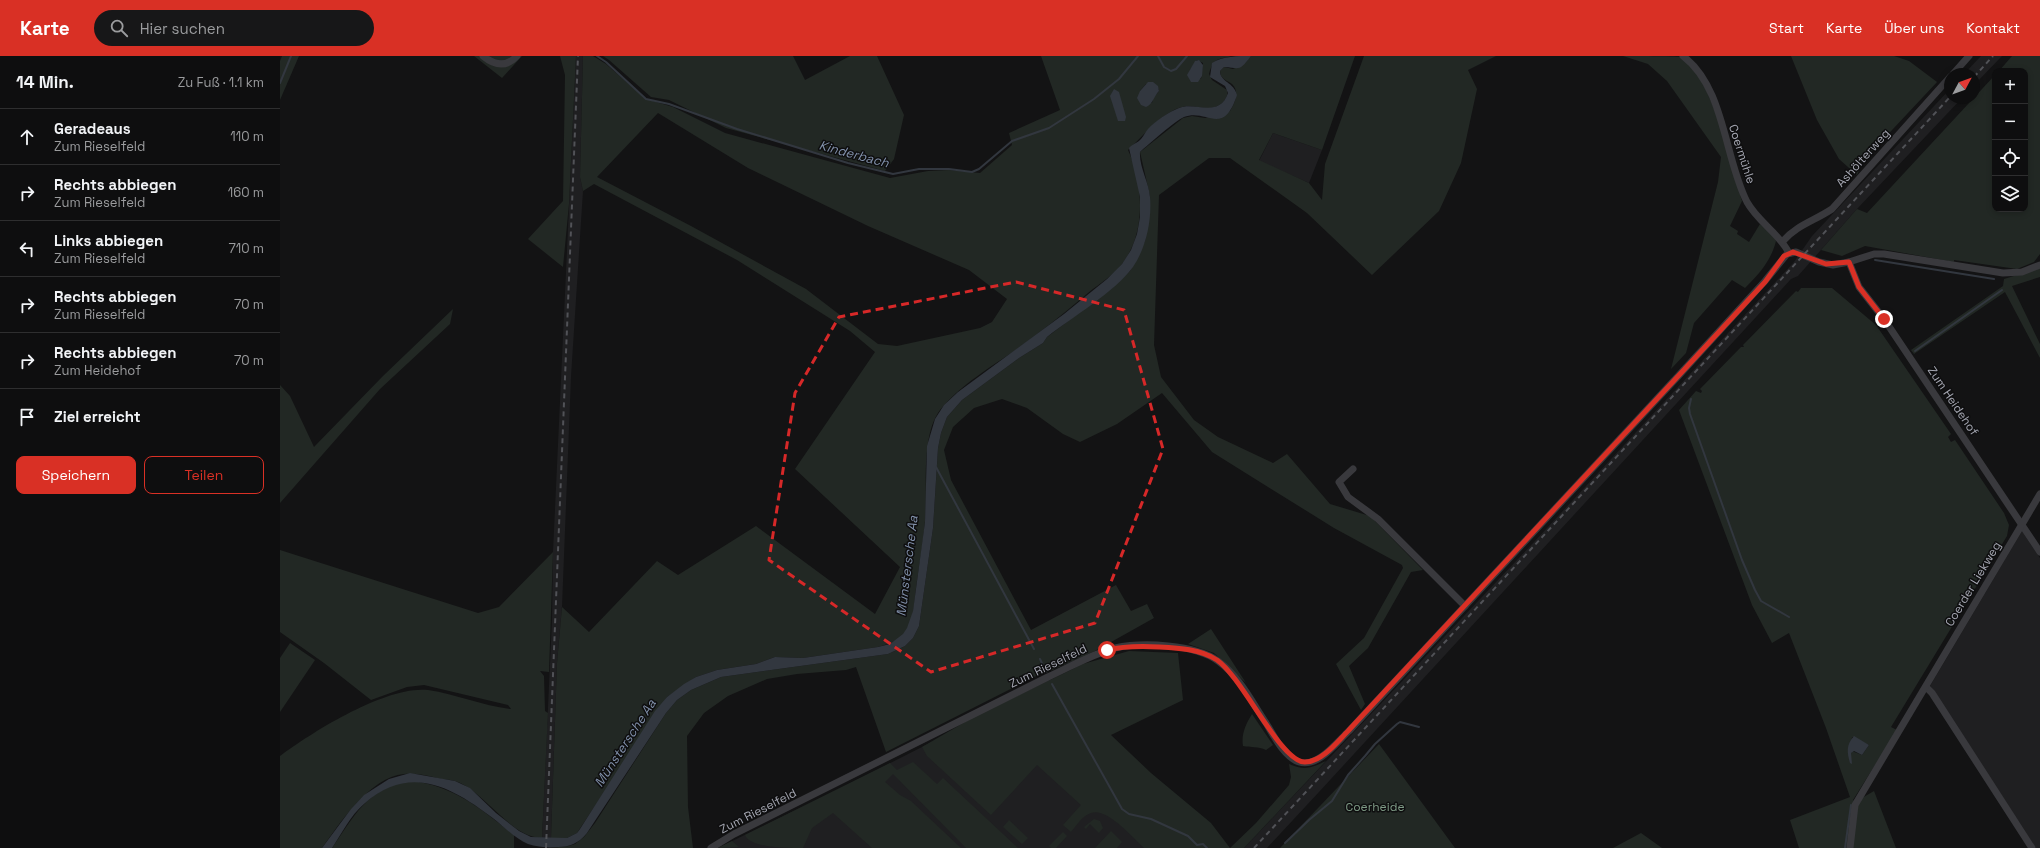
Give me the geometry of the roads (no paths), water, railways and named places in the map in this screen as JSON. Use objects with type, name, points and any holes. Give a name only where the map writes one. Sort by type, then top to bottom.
[{"type":"street","points":[[483,56],[492,63],[502,65],[511,62],[517,56]]},
{"type":"street","name":"Coermühle","points":[[1683,56],[1698,70],[1709,90],[1748,203],[1763,222],[1783,241],[1789,253]]},
{"type":"street","points":[[1958,68],[1969,56]]},
{"type":"street","name":"Ashölterweg","points":[[1783,241],[1791,231],[1821,217],[1832,209],[1944,85]]},
{"type":"street","points":[[1789,253],[1796,252],[1826,264],[1849,262],[1874,254],[2003,273],[2022,272],[2040,266]]},
{"type":"street","name":"Zum Rieselfeld","points":[[711,848],[734,834],[1048,677],[1098,654],[1116,648],[1144,646],[1172,647],[1199,652],[1213,658],[1226,668],[1240,684],[1286,753],[1299,762],[1312,761],[1324,754],[1348,731],[1676,379],[1789,253]]},
{"type":"street","name":"Zum Heidehof","points":[[1849,262],[1859,287],[1884,319],[2040,552]]},
{"type":"street","points":[[1353,469],[1338,482],[1348,497],[1378,518],[1465,606]]},
{"type":"street","name":"Coerder Liekweg","points":[[1850,848],[1855,805],[2040,494]]},
{"type":"street","points":[[1926,687],[1932,693],[2032,848]]},
{"type":"waterway","points":[[280,83],[291,56]]},
{"type":"waterway","name":"Kinderbach","points":[[597,56],[606,62],[646,99],[669,104],[737,129],[848,163],[893,174],[919,169],[949,169],[972,172],[979,169],[1012,141],[1049,128],[1094,99],[1119,79],[1138,56]]},
{"type":"waterway","name":"Kinderbach","points":[[1158,56],[1164,67],[1171,71],[1176,69],[1187,56]]},
{"type":"waterway","points":[[1875,260],[1994,279]]},
{"type":"waterway","points":[[1915,351],[2002,290]]},
{"type":"waterway","points":[[1691,399],[1689,408],[1690,414],[1742,560],[1755,590],[1761,601],[1789,617]]},
{"type":"waterway","points":[[936,467],[1034,649]]},
{"type":"waterway","points":[[1040,659],[1046,672]]},
{"type":"waterway","points":[[1052,684],[1122,809],[1129,814],[1151,819],[1188,836],[1197,845],[1203,844],[1207,848]]},
{"type":"waterway","points":[[1285,843],[1332,801],[1348,775],[1375,744],[1397,724],[1400,722],[1419,727]]},
{"type":"waterway","points":[[1845,848],[1851,805]]},
{"type":"railway","points":[[546,848],[578,56]]},
{"type":"railway","points":[[1980,70],[1993,56]]},
{"type":"railway","points":[[1254,848],[1944,103]]},
{"type":"water label","name":"Münstersche Aa","points":[[907,566]]},
{"type":"water label","name":"Münstersche Aa","points":[[625,743]]},
{"type":"park label","name":"Coerheide","points":[[1375,807]]}]
